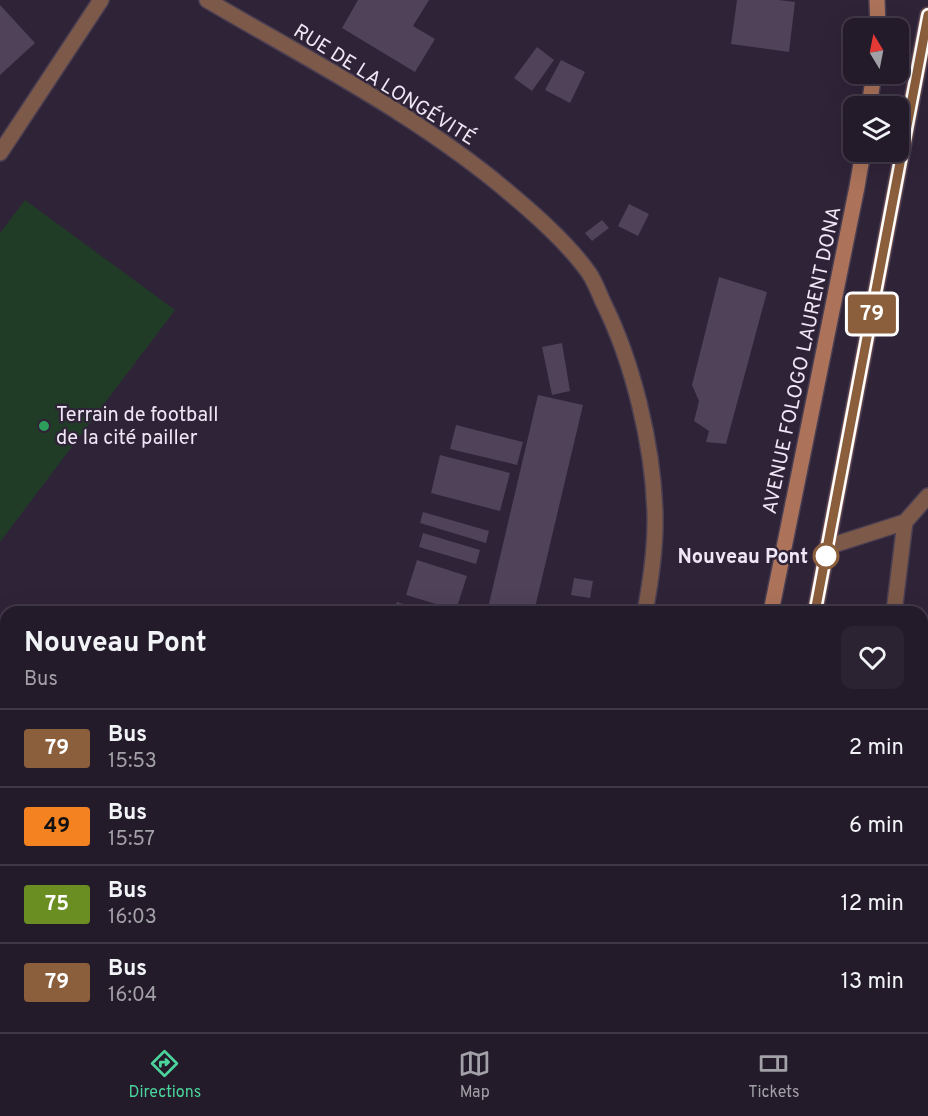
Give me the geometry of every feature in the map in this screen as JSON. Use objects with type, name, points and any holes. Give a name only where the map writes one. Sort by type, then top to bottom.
[{"type":"main road","points":[[877,0],[878,18]]},
{"type":"main road","points":[[816,606],[928,15]]},
{"type":"main road","name":"AVENUE FOLOGO LAURENT DONA","points":[[772,606],[860,162]]},
{"type":"street","points":[[0,153],[101,0]]},
{"type":"street","name":"RUE DE LA LONGÉVITÉ","points":[[207,0],[409,119],[484,172],[544,222],[590,274],[616,328],[635,388],[649,455],[655,514],[652,574],[646,606]]},
{"type":"street","points":[[827,547],[905,522],[928,496]]},
{"type":"street","points":[[895,606],[905,522]]},
{"type":"green space","name":"Terrain de football de la cité pailler","points":[[25,200],[175,310],[0,542],[0,233]]},
{"type":"building","points":[[358,0],[429,0],[413,26],[435,39],[415,72],[342,28]]},
{"type":"building","points":[[737,0],[795,2],[789,52],[731,44]]},
{"type":"building","points":[[0,5],[35,43],[0,75]]},
{"type":"building","points":[[537,47],[554,60],[532,91],[514,78]]},
{"type":"building","points":[[561,60],[585,72],[570,103],[545,90]]},
{"type":"building","points":[[629,204],[649,214],[638,236],[618,226]]},
{"type":"building","points":[[602,220],[609,228],[592,241],[585,233]]},
{"type":"building","points":[[719,277],[767,292],[726,444],[706,442],[709,431],[694,421],[699,401],[692,385]]},
{"type":"building","points":[[562,343],[570,391],[552,395],[542,347]]},
{"type":"building","points":[[538,395],[583,405],[535,606],[488,606]]},
{"type":"building","points":[[456,425],[523,442],[517,465],[450,449]]},
{"type":"building","points":[[440,455],[510,473],[500,511],[431,493]]},
{"type":"building","points":[[423,512],[489,531],[486,543],[420,523]]},
{"type":"building","points":[[423,533],[480,550],[476,564],[419,547]]},
{"type":"building","points":[[417,560],[467,576],[457,606],[443,606],[406,595]]},
{"type":"building","points":[[574,578],[593,581],[590,598],[571,595]]},
{"type":"building","points":[[397,602],[409,606],[395,606]]},
{"type":"bus line","name":"79","points":[[816,606],[928,15]]},
{"type":"place","name":"Terrain de football de la cité pailler","points":[[44,426]]},
{"type":"place","name":"Nouveau Pont","points":[[826,556]]}]
